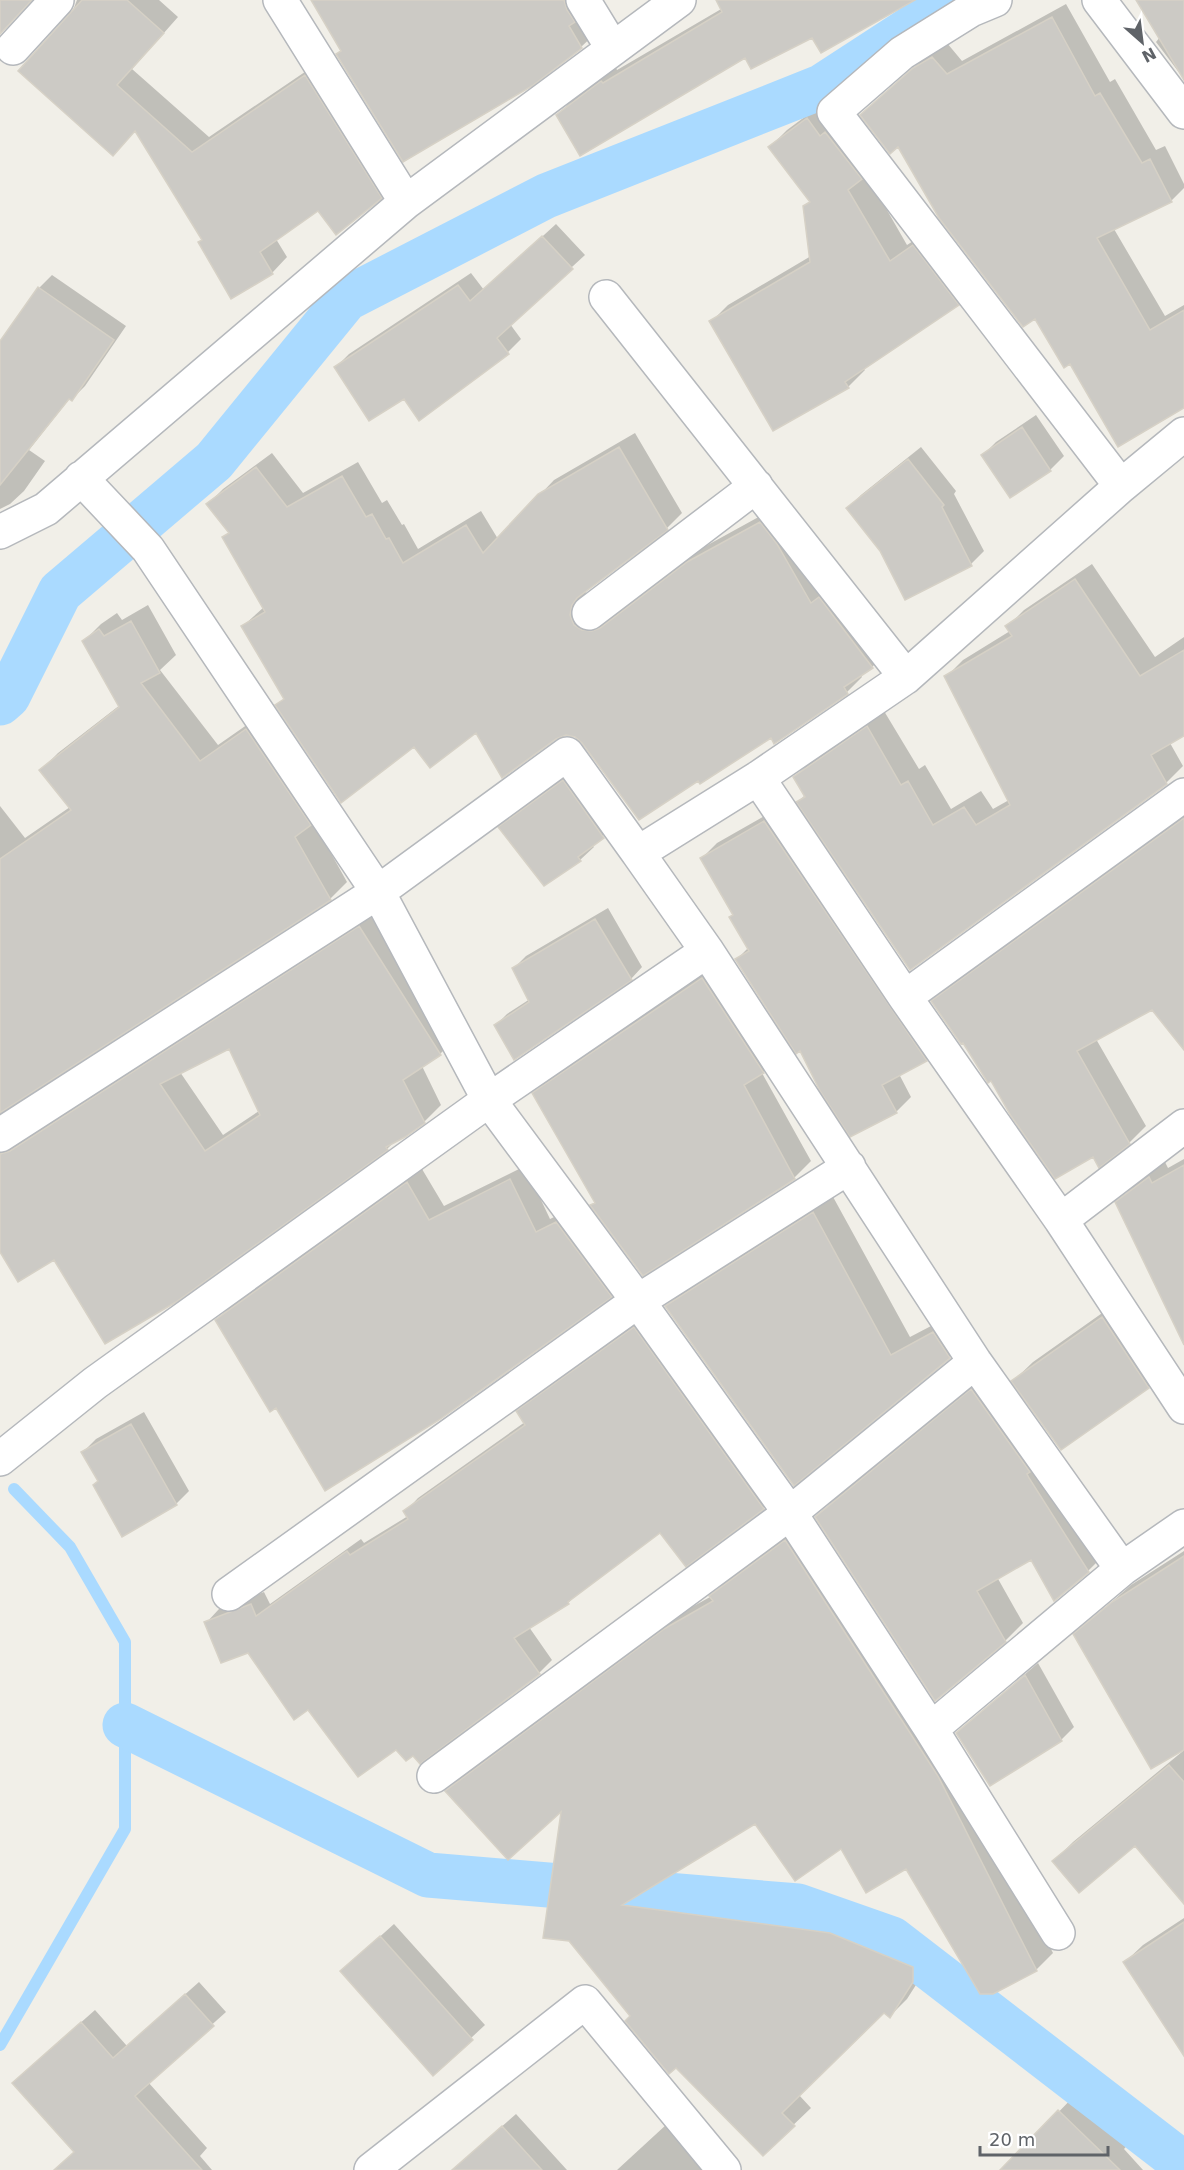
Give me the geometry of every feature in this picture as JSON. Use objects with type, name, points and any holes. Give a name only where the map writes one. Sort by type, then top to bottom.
[{"type":"street","points":[[13,48],[57,0]]},
{"type":"street","points":[[280,0],[406,202]]},
{"type":"street","points":[[583,0],[613,48]]},
{"type":"street","points":[[0,532],[46,509],[83,480],[406,202],[679,0]]},
{"type":"street","points":[[996,0],[971,10],[902,53],[834,112],[1121,486]]},
{"type":"street","points":[[1099,0],[1184,112]]},
{"type":"street","points":[[606,297],[906,677]]},
{"type":"street","points":[[638,853],[758,778],[906,677],[1121,486],[1184,434]]},
{"type":"street","points":[[83,480],[148,549],[378,892],[489,1100],[638,1301],[790,1513],[931,1729],[1058,1932]]},
{"type":"street","points":[[589,613],[756,486]]},
{"type":"street","points":[[0,1135],[378,892],[567,754],[707,951],[975,1362],[1122,1569]]},
{"type":"street","points":[[758,778],[905,997],[1061,1220],[1184,1407]]},
{"type":"street","points":[[905,997],[1184,795]]},
{"type":"street","points":[[0,1459],[94,1383],[489,1100],[707,951]]},
{"type":"street","points":[[1061,1220],[1184,1126]]},
{"type":"street","points":[[229,1594],[638,1301],[849,1167]]},
{"type":"street","points":[[434,1776],[790,1513],[975,1362]]},
{"type":"street","points":[[931,1729],[1122,1569],[1184,1526]]},
{"type":"street","points":[[371,2170],[585,2002],[724,2170]]},
{"type":"building","points":[[0,0],[32,0],[0,34]]},
{"type":"building","points":[[82,0],[127,0],[164,33],[117,85],[192,152],[305,75],[382,198],[336,235],[318,211],[260,252],[273,274],[231,299],[198,242],[202,240],[135,131],[113,156],[18,71]]},
{"type":"building","points":[[311,0],[564,0],[575,22],[569,26],[582,48],[532,86],[403,162],[336,54],[341,51]]},
{"type":"building","points":[[716,0],[915,0],[821,53],[812,38],[751,69],[745,58],[580,156],[556,115],[601,81],[603,83],[722,12]]},
{"type":"building","points":[[1136,0],[1184,0],[1184,80]]},
{"type":"building","points":[[1052,17],[1095,96],[1100,93],[1142,163],[1150,159],[1172,202],[1097,238],[1150,330],[1184,310],[1184,408],[1118,447],[1070,364],[1064,368],[1035,319],[1023,327],[939,218],[898,147],[890,154],[860,115],[913,68],[932,57],[947,74]]},
{"type":"building","points":[[807,118],[820,136],[825,132],[862,179],[848,190],[890,261],[913,245],[959,305],[845,382],[849,388],[773,431],[709,321],[810,262],[803,206],[810,202],[768,147]]},
{"type":"building","points":[[542,236],[573,269],[497,338],[509,354],[419,421],[404,399],[369,421],[334,367],[458,285],[470,301]]},
{"type":"building","points":[[38,287],[114,340],[72,401],[69,399],[0,485],[0,341]]},
{"type":"building","points":[[1022,427],[1051,471],[1010,498],[981,455]]},
{"type":"building","points":[[619,447],[668,530],[577,598],[572,605],[570,615],[574,625],[582,630],[592,631],[600,628],[687,562],[760,522],[777,544],[811,603],[819,597],[873,668],[844,687],[848,694],[774,744],[771,738],[700,784],[698,781],[639,820],[582,743],[575,737],[566,735],[556,739],[502,778],[476,733],[430,768],[414,747],[341,803],[275,705],[284,699],[241,626],[265,612],[222,537],[229,533],[206,504],[256,467],[287,507],[342,476],[366,517],[372,514],[403,563],[466,525],[483,553],[538,494]]},
{"type":"building","points":[[908,459],[944,505],[942,507],[972,566],[905,600],[880,551],[846,508]]},
{"type":"building","points":[[1075,579],[1140,676],[1184,650],[1184,736],[1151,755],[1167,784],[910,970],[796,802],[805,797],[793,777],[867,726],[901,785],[908,781],[933,825],[964,807],[976,825],[1010,805],[944,676],[1012,636],[1005,626]]},
{"type":"building","points":[[131,621],[160,673],[141,683],[200,761],[246,729],[311,825],[295,837],[331,900],[0,1113],[0,859],[71,810],[39,770],[119,707],[82,641],[99,629],[104,636]]},
{"type":"building","points":[[563,780],[604,838],[578,857],[581,861],[544,886],[498,827]]},
{"type":"building","points":[[1184,818],[1184,1050],[1152,1010],[1077,1051],[1130,1144],[1099,1168],[1093,1157],[1055,1179],[1011,1116],[991,1081],[988,1083],[963,1043],[961,1044],[931,1001]]},
{"type":"building","points":[[764,821],[927,1061],[882,1085],[897,1113],[850,1137],[820,1091],[800,1051],[796,1054],[735,959],[749,951],[729,917],[733,915],[700,858]]},
{"type":"building","points":[[595,919],[632,980],[514,1060],[494,1025],[529,1002],[512,968]]},
{"type":"building","points":[[359,926],[441,1055],[403,1080],[425,1123],[386,1147],[388,1150],[176,1302],[105,1344],[54,1260],[18,1282],[0,1252],[0,1154],[10,1151]],"holes":[[[229,1049],[260,1115],[205,1151],[160,1084]]]},
{"type":"building","points":[[702,978],[764,1073],[744,1085],[795,1179],[643,1276],[590,1205],[595,1203],[532,1093]]},
{"type":"building","points":[[1184,1165],[1184,1345],[1115,1202],[1149,1177],[1152,1183]]},
{"type":"building","points":[[510,1179],[536,1232],[556,1222],[612,1297],[439,1420],[325,1491],[276,1408],[270,1412],[215,1320],[407,1182],[429,1220]]},
{"type":"building","points":[[813,1212],[891,1355],[933,1332],[950,1358],[794,1486],[665,1306]]},
{"type":"building","points":[[1102,1317],[1149,1388],[1061,1450],[1011,1381]]},
{"type":"building","points":[[634,1327],[764,1509],[686,1567],[660,1533],[568,1602],[569,1604],[514,1638],[540,1674],[420,1764],[413,1756],[406,1761],[396,1750],[358,1777],[308,1710],[294,1720],[248,1653],[221,1663],[204,1622],[251,1604],[256,1616],[347,1551],[350,1555],[408,1519],[403,1511],[525,1425],[516,1411]]},
{"type":"building","points":[[971,1389],[1030,1472],[1027,1474],[1029,1478],[1089,1572],[1054,1601],[1031,1560],[977,1591],[1006,1642],[935,1701],[815,1517]]},
{"type":"building","points":[[131,1424],[177,1505],[122,1537],[93,1485],[98,1481],[81,1452]]},
{"type":"building","points":[[785,1540],[938,1776],[1037,1971],[993,1994],[980,1994],[906,1869],[866,1893],[841,1849],[795,1881],[755,1824],[622,1905],[830,1933],[913,1967],[913,1982],[890,2018],[884,2013],[782,2113],[795,2126],[763,2156],[676,2068],[669,2074],[625,2021],[630,2016],[569,1941],[543,1938],[561,1812],[508,1860],[445,1791],[664,1629],[713,1601],[709,1596]]},
{"type":"building","points":[[1184,1556],[1184,1750],[1151,1769],[1073,1634],[1112,1602]]},
{"type":"building","points":[[1025,1675],[1062,1741],[990,1786],[956,1733]]},
{"type":"building","points":[[1169,1765],[1184,1782],[1184,1904],[1135,1846],[1079,1893],[1052,1861]]},
{"type":"building","points":[[1184,1922],[1184,2056],[1123,1962]]},
{"type":"building","points":[[380,1936],[473,2040],[433,2076],[340,1971]]},
{"type":"building","points":[[185,1994],[214,2026],[135,2096],[202,2170],[54,2170],[74,2152],[12,2083],[81,2022],[113,2058]]},
{"type":"building","points":[[1058,2110],[1120,2170],[1000,2170]]},
{"type":"building","points":[[502,2126],[542,2170],[452,2170]]},
{"type":"waterway","points":[[0,703],[8,696],[60,592],[214,461],[346,299],[546,196],[821,87],[938,11]]},
{"type":"waterway","points":[[0,2045],[125,1829],[125,1642],[70,1547],[14,1489]]},
{"type":"waterway","points":[[125,1725],[428,1875],[798,1906],[892,1939],[1184,2164]]}]
